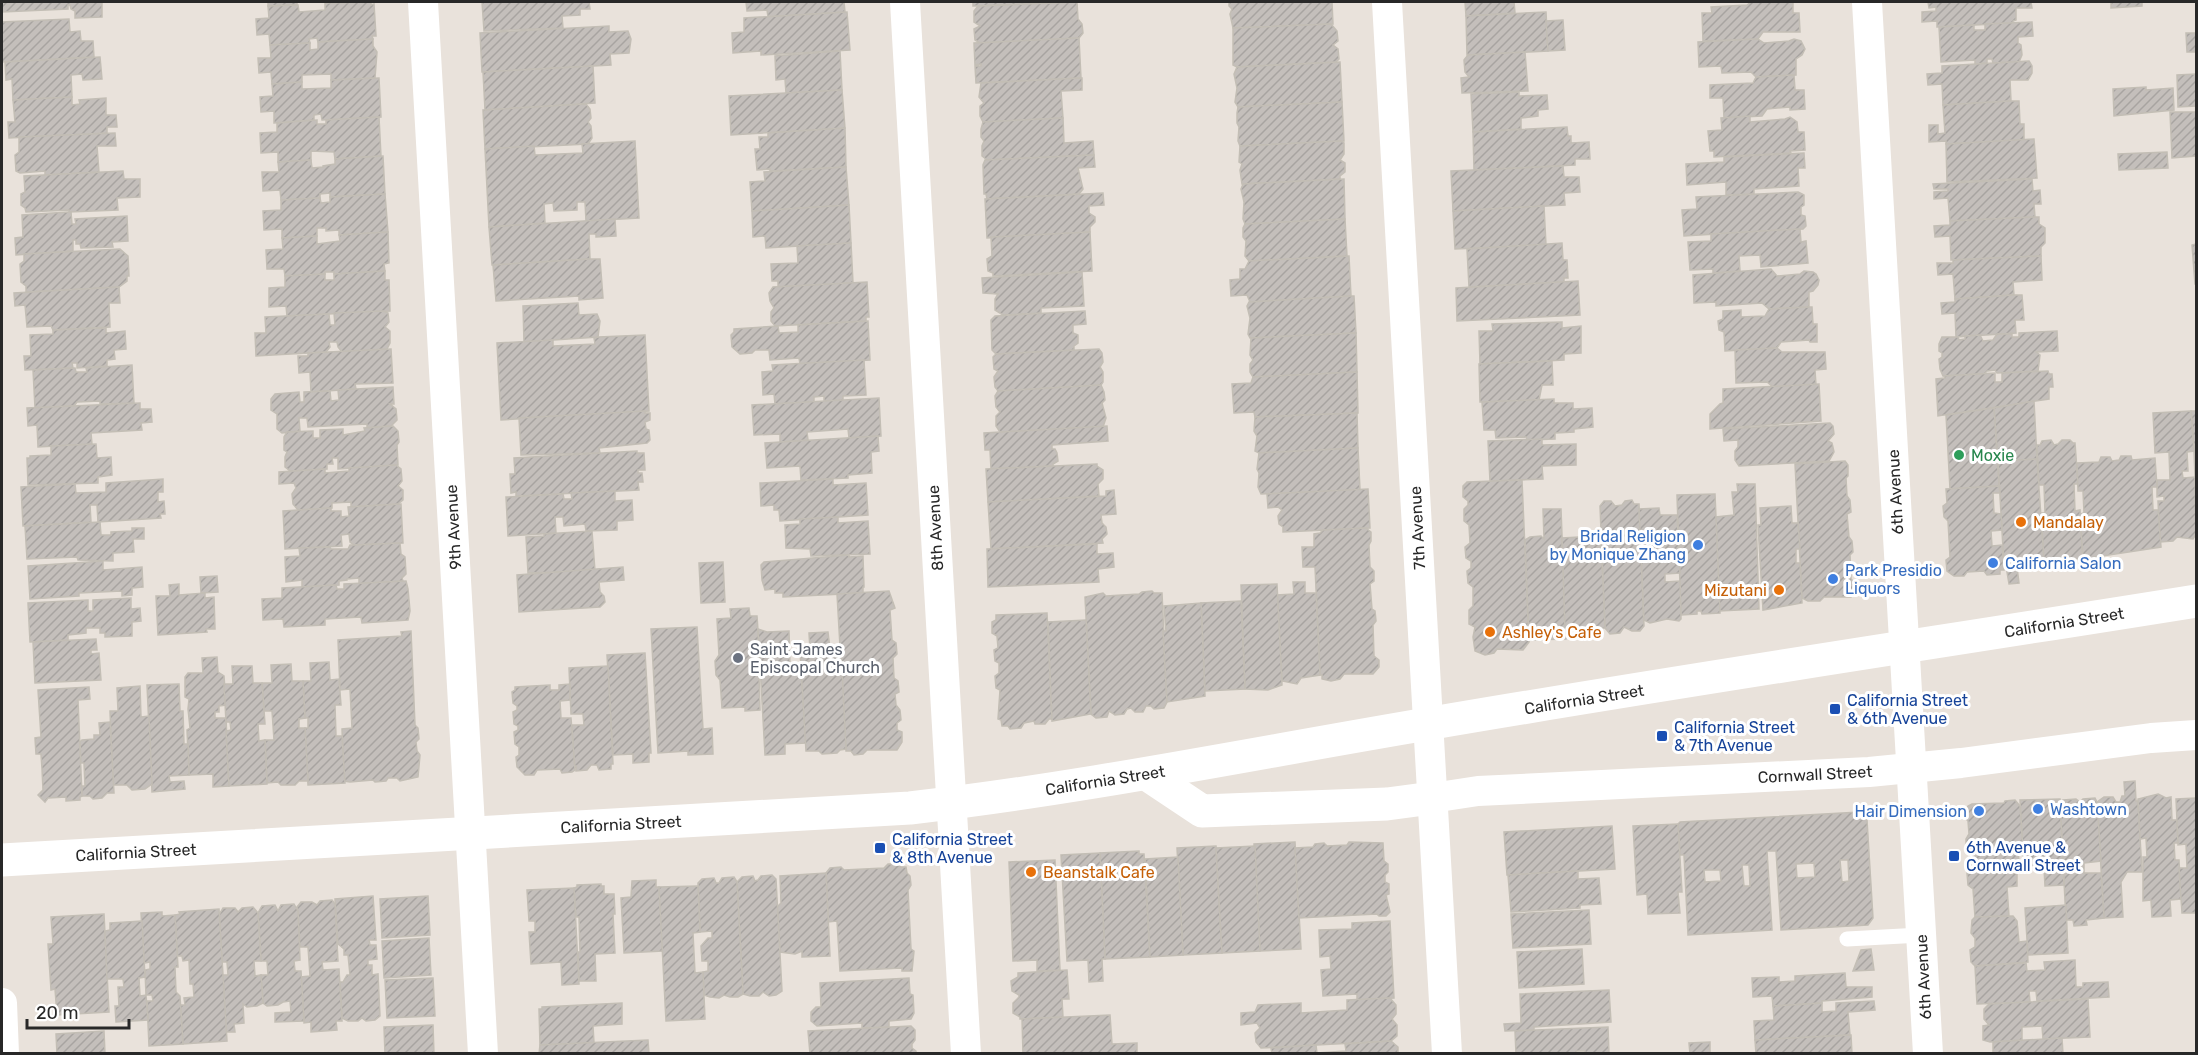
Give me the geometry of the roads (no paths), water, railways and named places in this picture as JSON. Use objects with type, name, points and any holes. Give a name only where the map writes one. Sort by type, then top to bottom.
[{"type":"main road","name":"California Street","points":[[2,860],[910,808],[1148,774],[1428,724],[2196,601]]},
{"type":"main road","points":[[1148,774],[1203,811],[1387,804],[1432,798]]},
{"type":"street","name":"9th Avenue","points":[[423,2],[483,1053]]},
{"type":"street","name":"8th Avenue","points":[[905,2],[966,1053]]},
{"type":"street","name":"7th Avenue","points":[[1387,2],[1447,1053]]},
{"type":"street","name":"6th Avenue","points":[[1867,2],[1928,1053]]},
{"type":"street","name":"Cornwall Street","points":[[1432,798],[1478,791],[1869,772],[2015,756],[2129,740],[2196,735]]},
{"type":"street","points":[[2,1003],[4,1053]]},
{"type":"lane","points":[[1847,939],[1921,935]]},
{"type":"place","name":"Moxie","points":[[1959,455]]},
{"type":"place","name":"Mandalay","points":[[2021,522]]},
{"type":"place","name":"Bridal Religion by Monique Zhang","points":[[1698,545]]},
{"type":"place","name":"California Salon","points":[[1993,563]]},
{"type":"place","name":"Park Presidio Liquors","points":[[1833,579]]},
{"type":"place","name":"Mizutani","points":[[1779,590]]},
{"type":"place","name":"Ashley's Cafe","points":[[1490,632]]},
{"type":"place","name":"Saint James Episcopal Church","points":[[738,658]]},
{"type":"place","name":"California Street & 6th Avenue","points":[[1835,709]]},
{"type":"place","name":"California Street & 7th Avenue","points":[[1662,736]]},
{"type":"place","name":"Washtown","points":[[2038,809]]},
{"type":"place","name":"Hair Dimension","points":[[1979,811]]},
{"type":"place","name":"California Street & 8th Avenue","points":[[880,848]]},
{"type":"place","name":"6th Avenue & Cornwall Street","points":[[1954,856]]},
{"type":"place","name":"Beanstalk Cafe","points":[[1031,872]]}]
